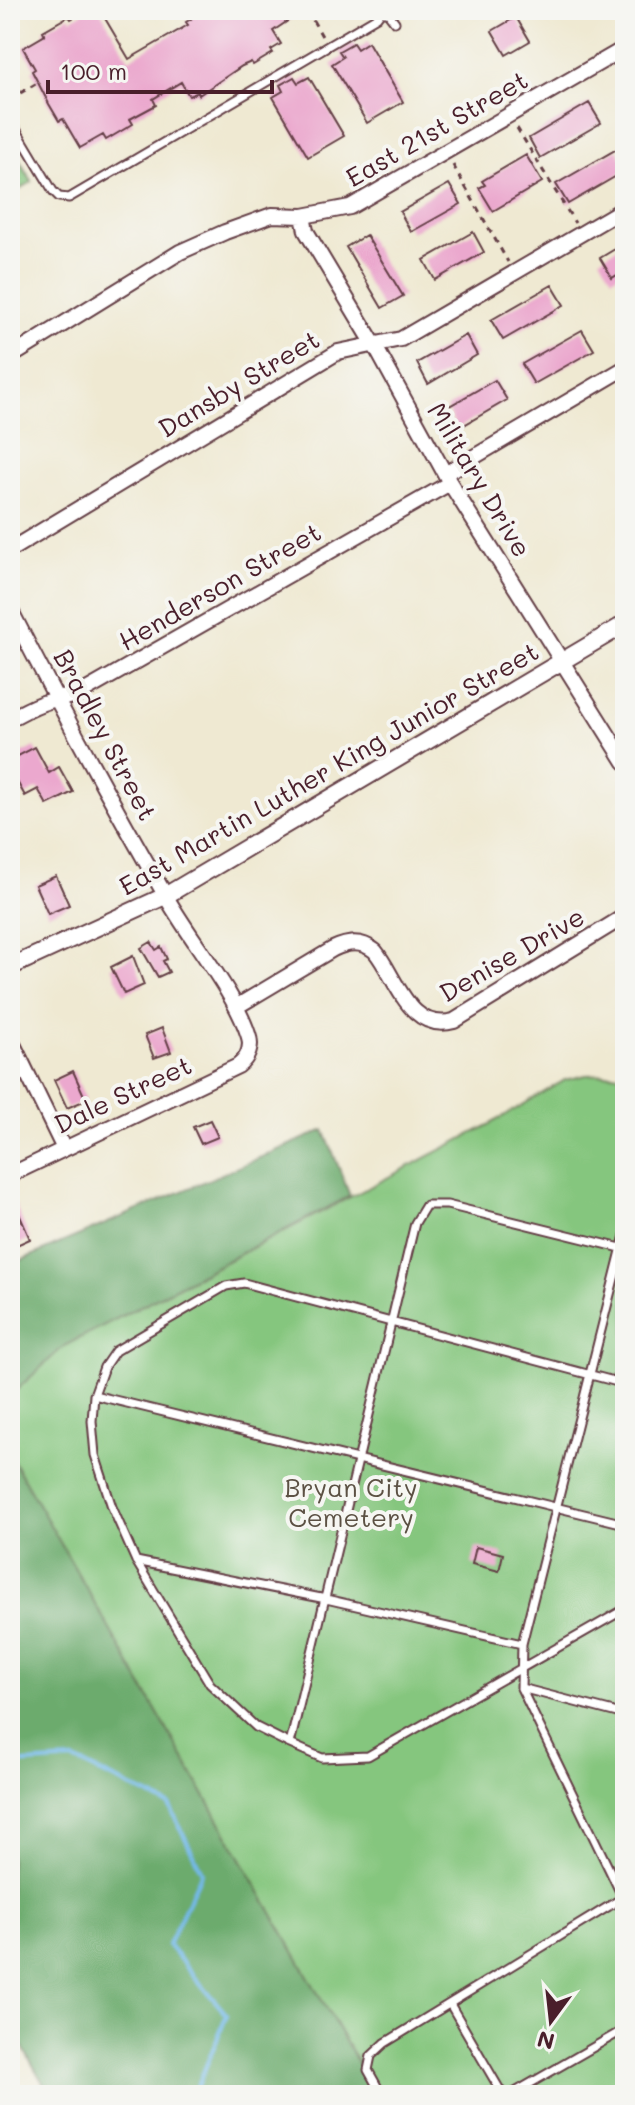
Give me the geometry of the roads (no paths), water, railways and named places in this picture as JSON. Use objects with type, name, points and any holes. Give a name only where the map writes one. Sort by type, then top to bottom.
[{"type":"street","name":"East 21st Street","points":[[10,357],[180,252],[272,215],[303,216],[350,207],[625,48]]},
{"type":"street","name":"Dansby Street","points":[[10,550],[338,352],[401,339],[625,208]]},
{"type":"street","name":"Military Drive","points":[[303,216],[306,231],[375,346],[447,479],[625,762]]},
{"type":"street","name":"Henderson Street","points":[[10,719],[38,703],[76,696],[447,479],[625,368]]},
{"type":"street","name":"Bradley Street","points":[[10,609],[165,896],[236,1007],[250,1038],[250,1050]]},
{"type":"street","name":"East Martin Luther King Junior Street","points":[[10,967],[165,896],[625,624]]},
{"type":"street","name":"Denise Drive","points":[[236,1007],[333,949],[346,943],[356,943],[368,945],[375,951],[410,1008],[427,1020],[443,1024],[454,1021],[625,916]]},
{"type":"street","points":[[10,1038],[64,1149]]},
{"type":"street","name":"Dale Street","points":[[10,1175],[238,1066],[250,1050]]},
{"type":"lane","points":[[10,119],[53,191],[59,197],[69,198],[382,11],[395,22]]},
{"type":"lane","points":[[290,1744],[415,1223],[426,1205],[447,1205],[623,1248]]},
{"type":"lane","points":[[382,2095],[368,2070],[371,2056],[385,2043],[624,1897],[521,1688],[520,1669],[522,1644],[625,1235]]},
{"type":"lane","points":[[625,1384],[244,1283],[226,1286],[115,1351],[104,1367],[94,1395],[92,1421],[95,1455],[112,1507],[136,1561],[210,1684],[256,1727],[322,1758],[368,1756],[625,1609]]},
{"type":"lane","points":[[94,1395],[625,1524]]},
{"type":"lane","points":[[136,1561],[326,1599],[522,1644]]},
{"type":"lane","points":[[521,1688],[625,1715]]},
{"type":"lane","points":[[450,2004],[503,2095]]},
{"type":"lane","points":[[510,2095],[625,2029]]},
{"type":"waterway","points":[[10,1764],[74,1760],[169,1805],[202,1872],[168,1945],[227,2015],[194,2095]]},
{"type":"park label","name":"Bryan City Cemetery","points":[[351,1503]]}]
